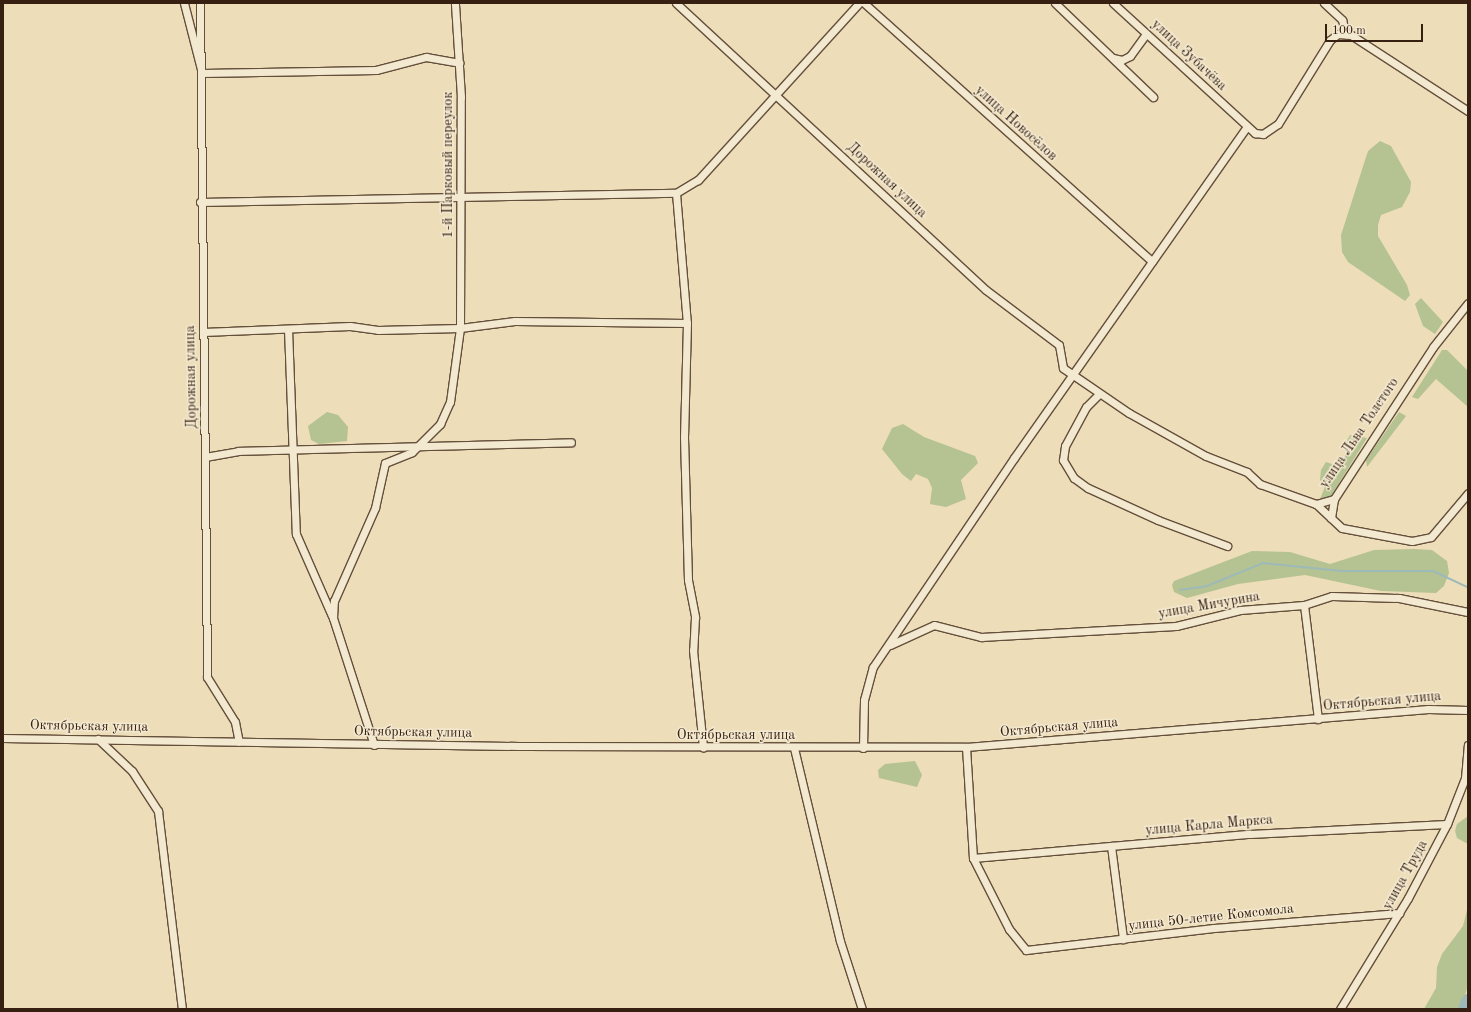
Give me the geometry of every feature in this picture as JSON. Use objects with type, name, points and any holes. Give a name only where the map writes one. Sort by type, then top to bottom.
[{"type":"street","points":[[184,3],[202,74],[376,70],[426,57],[459,63]]},
{"type":"street","name":"Дорожная улица","points":[[200,3],[202,74],[200,202],[205,457],[207,677],[235,722],[238,742]]},
{"type":"street","name":"1-й Парковый переулок","points":[[417,448],[440,424],[450,402],[460,328],[462,196],[459,63],[455,3]]},
{"type":"street","name":"Дорожная улица","points":[[676,3],[986,290],[1059,345],[1064,357],[1063,368],[1073,376]]},
{"type":"street","points":[[200,202],[676,193],[698,180],[859,3]]},
{"type":"street","name":"улица Новосёлов","points":[[864,3],[1152,261]]},
{"type":"street","points":[[1055,3],[1153,97]]},
{"type":"street","name":"улица Зубачёва","points":[[1113,3],[1247,127]]},
{"type":"street","points":[[1324,3],[1342,20],[1346,34]]},
{"type":"street","points":[[1113,58],[1122,60],[1130,56],[1146,34]]},
{"type":"street","points":[[863,748],[866,686],[886,647],[1152,261],[1247,127],[1255,133],[1263,134],[1278,124],[1330,40],[1338,34],[1346,34],[1468,110]]},
{"type":"street","points":[[676,193],[687,323],[684,437],[688,580],[695,617],[693,650],[703,747]]},
{"type":"street","name":"улица Льва Толстого","points":[[1073,376],[1099,394],[1206,456],[1247,472],[1260,484],[1316,504],[1334,499],[1429,353],[1468,303]]},
{"type":"street","points":[[203,332],[288,329],[460,328],[515,321],[687,323]]},
{"type":"street","points":[[288,329],[296,534],[333,618],[374,745]]},
{"type":"street","points":[[1099,394],[1086,407],[1065,446],[1063,460],[1074,478],[1088,488],[1158,520],[1227,546]]},
{"type":"street","points":[[205,457],[238,451],[417,448],[571,442]]},
{"type":"street","points":[[333,618],[338,585],[375,508],[382,470],[385,463],[417,448]]},
{"type":"street","points":[[1316,504],[1342,528],[1355,533],[1412,541],[1431,537],[1468,493]]},
{"type":"street","points":[[1331,518],[1334,499]]},
{"type":"street","name":"улица Мичурина","points":[[886,647],[901,637],[934,625],[981,637],[1176,626],[1240,610],[1304,605],[1332,596],[1399,598],[1468,612]]},
{"type":"street","points":[[1304,605],[1318,719]]},
{"type":"street","name":"Октябрьская улица","points":[[3,738],[374,745],[966,748],[1428,709],[1468,710]]},
{"type":"street","points":[[98,739],[132,771],[158,811],[182,1009]]},
{"type":"street","name":"улица Труда","points":[[1340,1009],[1399,913],[1447,824],[1465,778],[1468,745]]},
{"type":"street","points":[[794,748],[840,941],[862,1009]]},
{"type":"street","points":[[966,748],[973,858]]},
{"type":"street","name":"улица Карла Маркса","points":[[973,858],[1112,846],[1447,824]]},
{"type":"street","points":[[1112,846],[1123,939]]},
{"type":"street","name":"улица 50-летие Комсомола","points":[[973,858],[1009,929],[1026,950],[1123,939],[1399,913]]},
{"type":"green space","points":[[1380,141],[1391,146],[1411,182],[1410,192],[1402,207],[1381,215],[1378,225],[1378,236],[1407,285],[1410,295],[1405,301],[1348,262],[1342,252],[1341,235],[1368,151]]},
{"type":"green space","points":[[1421,298],[1443,322],[1435,334],[1423,326],[1415,304]]},
{"type":"green space","points":[[1442,350],[1447,350],[1468,371],[1468,407],[1436,379],[1418,399],[1412,397]]},
{"type":"green space","points":[[327,412],[338,415],[348,427],[347,441],[319,444],[311,440],[308,426]]},
{"type":"green space","points":[[1399,412],[1406,416],[1367,467],[1366,460]]},
{"type":"green space","points":[[903,424],[924,437],[975,456],[978,463],[961,480],[966,499],[946,507],[930,504],[932,488],[928,479],[916,474],[911,481],[902,474],[882,449],[892,428]]},
{"type":"green space","points":[[1350,435],[1367,438],[1331,496],[1320,499],[1325,487],[1320,480],[1321,470],[1326,462],[1338,466],[1347,453],[1344,446]]},
{"type":"green space","points":[[1374,550],[1432,550],[1447,561],[1449,573],[1444,586],[1436,593],[1381,591],[1305,575],[1238,584],[1187,598],[1174,592],[1172,585],[1174,581],[1252,551],[1290,552],[1330,564]]},
{"type":"green space","points":[[915,761],[922,775],[917,787],[879,778],[878,770],[885,764]]},
{"type":"green space","points":[[1468,816],[1468,844],[1457,838],[1455,831],[1457,824]]},
{"type":"green space","points":[[1468,906],[1468,985],[1461,1009],[1424,1009],[1436,988],[1437,967],[1442,954],[1463,926]]},
{"type":"waterway","points":[[1180,590],[1207,586],[1263,563],[1342,571],[1433,571],[1468,587]]},
{"type":"waterway","points":[[1464,1009],[1468,1000]]}]
